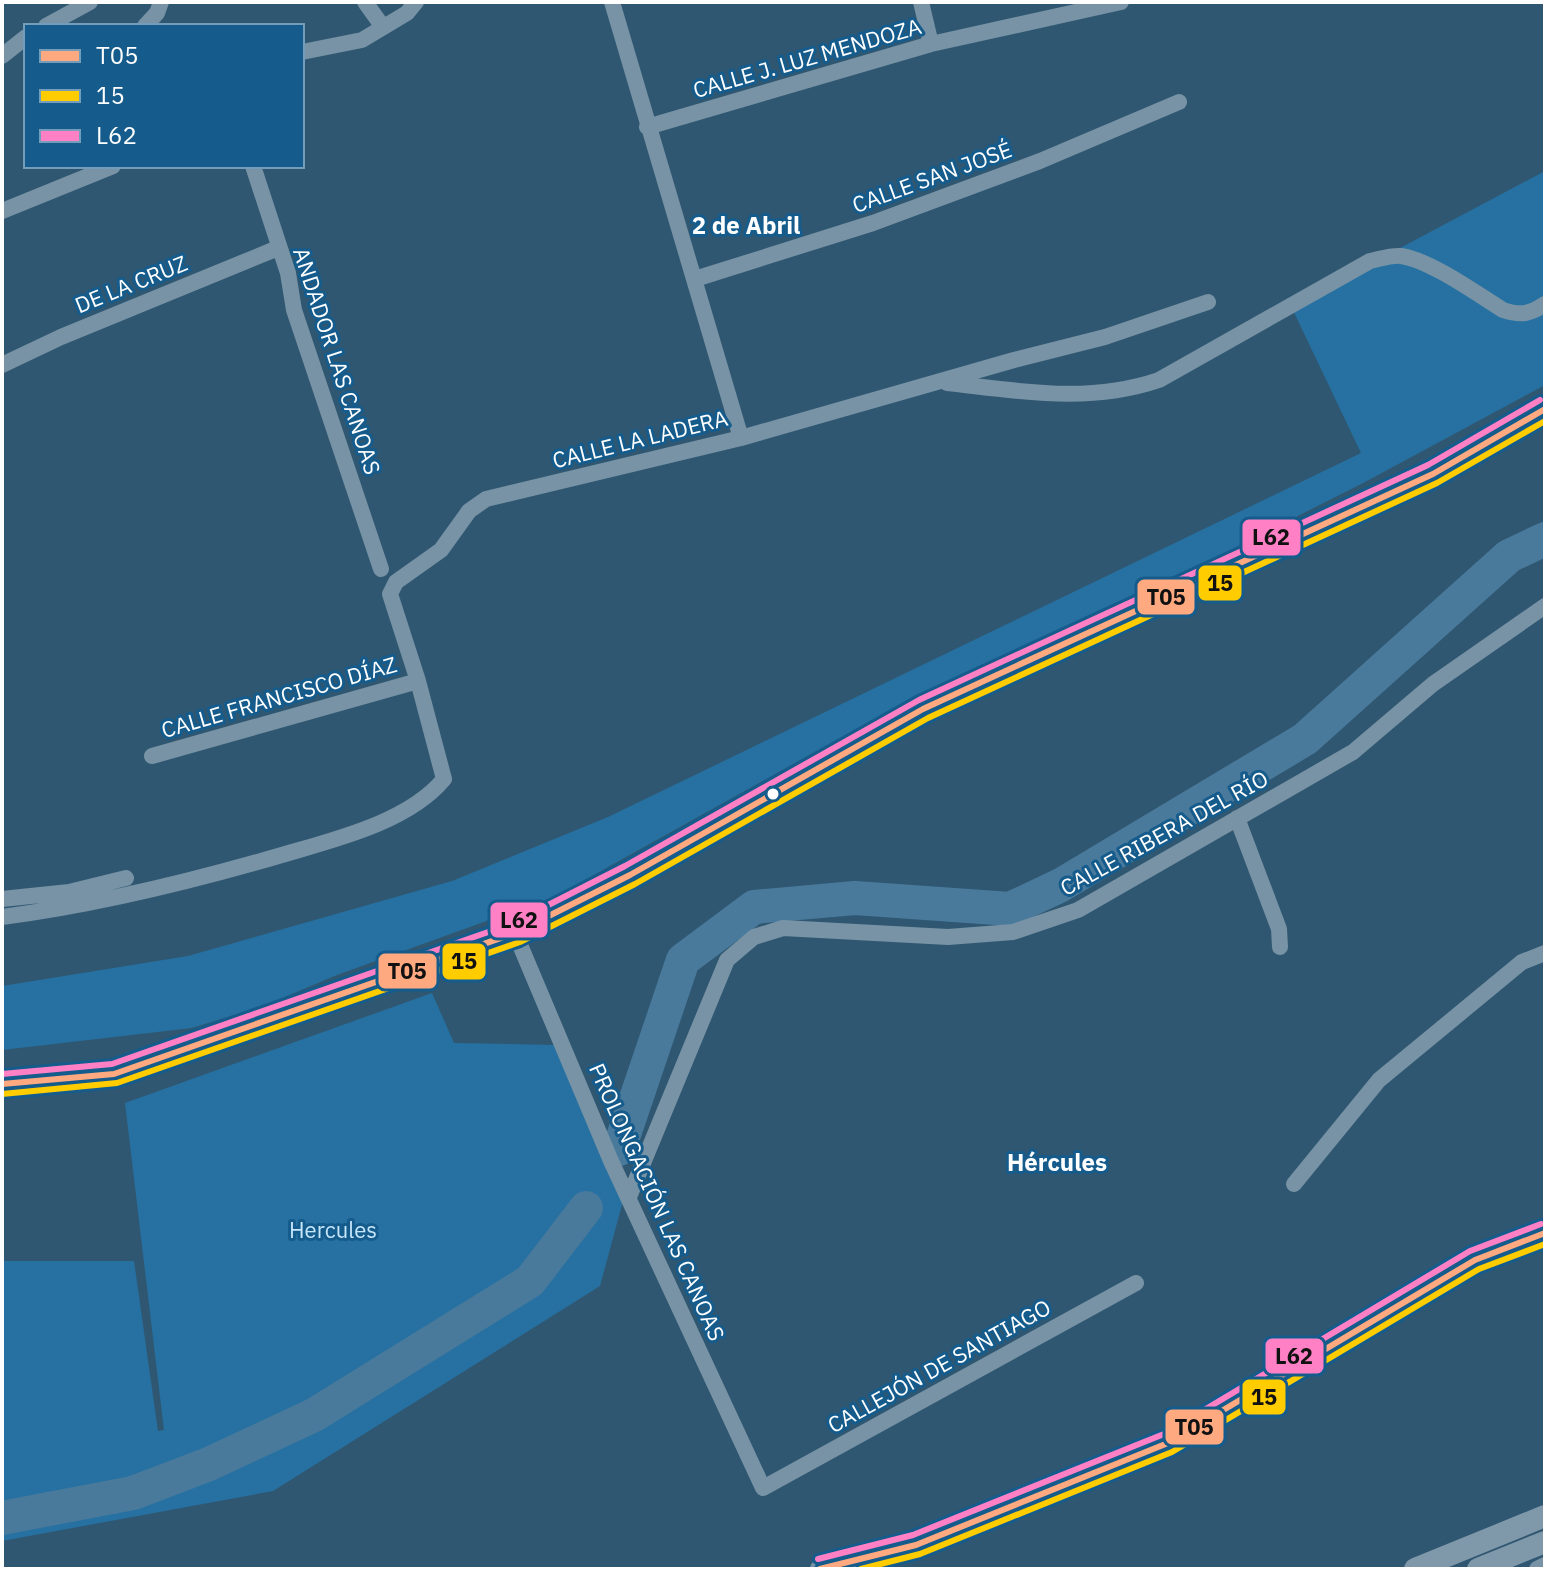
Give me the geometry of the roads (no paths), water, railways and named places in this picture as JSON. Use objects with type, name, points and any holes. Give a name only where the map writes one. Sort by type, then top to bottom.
[{"type":"main road","points":[[1415,1569],[1545,1516]]},
{"type":"main road","points":[[1478,1569],[1545,1542]]},
{"type":"street","points":[[50,24],[90,2]]},
{"type":"street","points":[[147,24],[157,13],[161,2]]},
{"type":"street","points":[[365,2],[383,27]]},
{"type":"street","points":[[304,52],[362,40],[407,13],[416,2]]},
{"type":"street","points":[[612,2],[741,438]]},
{"type":"street","points":[[921,2],[931,44]]},
{"type":"street","name":"CALLE J. LUZ MENDOZA","points":[[647,127],[931,44],[1121,2]]},
{"type":"street","points":[[2,56],[24,39]]},
{"type":"street","name":"CALLE SAN JOSÉ","points":[[695,279],[873,223],[1040,161],[1179,102]]},
{"type":"street","points":[[2,211],[107,168]]},
{"type":"street","name":"ANDADOR LAS CANOAS","points":[[254,168],[288,273],[294,310],[381,569]]},
{"type":"street","name":"DE LA CRUZ","points":[[2,365],[61,337],[278,248]]},
{"type":"street","name":"CALLE LA LADERA","points":[[938,381],[1059,396],[1133,389],[1159,380],[1370,261],[1387,257],[1400,256],[1422,262],[1503,310],[1518,315],[1531,313],[1545,304]]},
{"type":"street","name":"CALLE LA LADERA","points":[[418,681],[390,594],[396,582],[441,550],[478,502],[741,438],[1105,337],[1208,302]]},
{"type":"street","points":[[2,1084],[114,1074],[515,933],[630,875],[923,709],[1433,474],[1545,409]]},
{"type":"street","name":"CALLE RIBERA DEL RÍO","points":[[629,1197],[727,960],[754,937],[783,928],[948,937],[1013,932],[1078,910],[1353,752],[1433,684],[1545,606]]},
{"type":"street","points":[[2,917],[65,909],[188,882],[343,837],[408,810],[444,779],[418,681]]},
{"type":"street","name":"CALLE FRANCISCO DÍAZ","points":[[152,756],[418,681]]},
{"type":"street","points":[[1237,818],[1279,929],[1280,947]]},
{"type":"street","points":[[2,899],[69,892],[126,878]]},
{"type":"street","name":"PROLONGACIÓN LAS CANOAS","points":[[515,933],[611,1161],[763,1488]]},
{"type":"street","points":[[1294,1184],[1379,1080],[1522,962],[1545,953]]},
{"type":"street","points":[[820,1569],[916,1545],[1168,1443],[1475,1260],[1545,1233]]},
{"type":"street","name":"CALLEJÓN DE SANTIAGO","points":[[763,1488],[1136,1283]]},
{"type":"street","points":[[1537,1569],[1545,1565]]},
{"type":"waterway","points":[[619,1149],[683,960],[754,907],[855,898],[1010,909],[1061,885],[1305,739],[1509,556],[1545,539]]},
{"type":"waterway","points":[[2,1518],[133,1493],[209,1464],[314,1415],[530,1281],[586,1208]]},
{"type":"district","name":"2 de Abril","points":[[746,226]]},
{"type":"district","name":"Hércules","points":[[1057,1163]]},
{"type":"park label","name":"Hercules","points":[[333,1230]]}]
